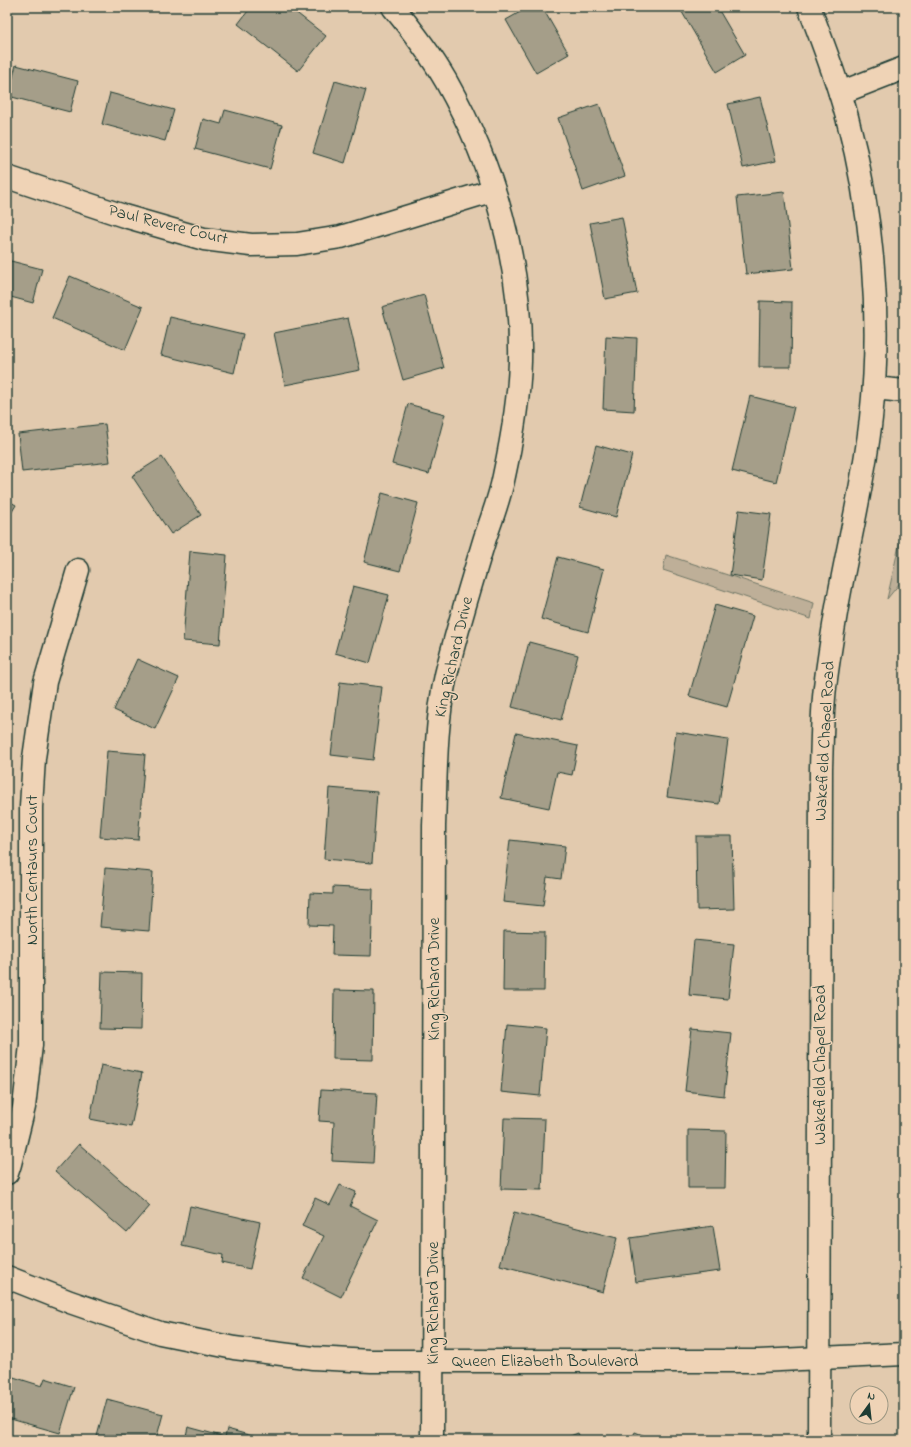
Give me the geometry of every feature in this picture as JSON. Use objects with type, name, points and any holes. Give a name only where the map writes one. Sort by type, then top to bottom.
[{"type":"street","name":"King Richard Drive","points":[[393,7],[412,30],[445,79],[476,140],[494,190],[508,240],[517,298],[520,361],[516,416],[504,479],[460,621],[446,678],[437,734],[434,826],[432,1440]]},
{"type":"street","name":"Wakefield Chapel Road","points":[[809,7],[830,60],[840,93],[863,191],[870,242],[875,311],[874,388],[871,420],[856,518],[836,613],[825,688],[821,776],[819,1440]]},
{"type":"street","points":[[840,93],[904,68]]},
{"type":"street","name":"Paul Revere Court","points":[[7,177],[124,216],[204,238],[251,245],[297,244],[341,237],[494,190]]},
{"type":"street","points":[[874,388],[904,391]]},
{"type":"street","name":"North Centaurs Court","points":[[7,1173],[24,1107],[31,1045],[31,807],[34,758],[45,682],[78,570]]},
{"type":"street","name":"Queen Elizabeth Boulevard","points":[[7,1277],[70,1302],[160,1333],[234,1348],[313,1358],[371,1361],[759,1361],[904,1354]]},
{"type":"shaded area","points":[[904,523],[904,578],[887,599]]},
{"type":"shaded area","points":[[666,555],[814,603],[811,619],[663,570]]},
{"type":"building","points":[[251,7],[289,7],[326,36],[298,71],[238,24]]},
{"type":"building","points":[[529,7],[542,7],[569,54],[536,73],[506,20]]},
{"type":"building","points":[[679,7],[717,7],[745,55],[717,72]]},
{"type":"building","points":[[16,65],[78,81],[70,112],[8,96]]},
{"type":"building","points":[[335,81],[366,90],[345,163],[313,153]]},
{"type":"building","points":[[110,93],[174,110],[165,141],[102,124]]},
{"type":"building","points":[[760,97],[776,161],[743,168],[728,104]]},
{"type":"building","points":[[599,104],[625,176],[583,191],[558,118]]},
{"type":"building","points":[[225,110],[282,125],[270,169],[195,149],[203,119],[221,124]]},
{"type":"building","points":[[784,192],[793,269],[746,274],[737,197]]},
{"type":"building","points":[[622,217],[637,293],[605,299],[590,223]]},
{"type":"building","points":[[7,260],[42,269],[33,303],[7,296]]},
{"type":"building","points":[[70,276],[143,307],[125,350],[52,318]]},
{"type":"building","points":[[424,295],[444,368],[403,380],[382,307]]},
{"type":"building","points":[[760,301],[792,302],[791,367],[759,367]]},
{"type":"building","points":[[170,317],[243,334],[234,373],[161,355]]},
{"type":"building","points":[[348,318],[360,370],[285,385],[274,333]]},
{"type":"building","points":[[606,336],[637,338],[634,411],[603,409]]},
{"type":"building","points":[[750,396],[794,407],[776,482],[732,471]]},
{"type":"building","points":[[408,404],[445,414],[429,474],[392,464]]},
{"type":"building","points":[[105,424],[110,462],[22,472],[18,434]]},
{"type":"building","points":[[596,445],[632,455],[616,517],[580,507]]},
{"type":"building","points":[[162,457],[201,515],[171,534],[132,476]]},
{"type":"building","points":[[382,493],[418,503],[400,571],[364,562]]},
{"type":"building","points":[[7,500],[16,505],[7,520]]},
{"type":"building","points":[[739,510],[771,514],[762,580],[730,575]]},
{"type":"building","points":[[190,551],[227,555],[220,644],[183,641]]},
{"type":"building","points":[[558,557],[604,569],[588,632],[541,619]]},
{"type":"building","points":[[353,586],[389,595],[370,663],[335,653]]},
{"type":"building","points":[[715,605],[753,616],[727,707],[689,696]]},
{"type":"building","points":[[529,642],[578,655],[561,720],[512,707]]},
{"type":"building","points":[[137,659],[179,678],[155,729],[114,710]]},
{"type":"building","points":[[340,682],[382,687],[373,760],[331,755]]},
{"type":"building","points":[[676,732],[728,740],[719,804],[667,797]]},
{"type":"building","points":[[516,733],[578,746],[572,775],[557,772],[549,808],[501,798]]},
{"type":"building","points":[[107,751],[145,754],[138,840],[100,837]]},
{"type":"building","points":[[329,788],[377,792],[372,863],[324,859]]},
{"type":"building","points":[[696,836],[732,836],[734,909],[697,910]]},
{"type":"building","points":[[510,840],[565,846],[561,879],[547,877],[543,906],[503,902]]},
{"type":"building","points":[[105,868],[153,872],[149,931],[100,927]]},
{"type":"building","points":[[333,887],[373,889],[371,956],[332,955],[333,926],[309,925],[310,893],[333,894]]},
{"type":"building","points":[[504,931],[545,932],[544,991],[503,991]]},
{"type":"building","points":[[694,940],[734,944],[728,999],[689,995]]},
{"type":"building","points":[[102,972],[142,973],[141,1029],[100,1028]]},
{"type":"building","points":[[334,990],[374,991],[373,1060],[333,1059]]},
{"type":"building","points":[[507,1024],[546,1028],[540,1096],[501,1092]]},
{"type":"building","points":[[692,1029],[731,1033],[724,1096],[685,1091]]},
{"type":"building","points":[[101,1065],[142,1073],[131,1127],[90,1119]]},
{"type":"building","points":[[321,1090],[377,1093],[373,1163],[332,1161],[334,1122],[319,1121]]},
{"type":"building","points":[[504,1118],[545,1119],[542,1190],[501,1189]]},
{"type":"building","points":[[688,1130],[726,1131],[725,1188],[688,1188]]},
{"type":"building","points":[[79,1144],[150,1206],[127,1233],[55,1171]]},
{"type":"building","points":[[340,1185],[356,1192],[350,1206],[378,1220],[341,1297],[303,1278],[324,1236],[302,1226],[315,1198],[330,1205]]},
{"type":"building","points":[[190,1206],[260,1222],[250,1269],[222,1263],[223,1255],[182,1246]]},
{"type":"building","points":[[514,1212],[617,1238],[603,1292],[500,1265]]},
{"type":"building","points":[[713,1226],[720,1271],[636,1282],[630,1238]]},
{"type":"building","points":[[7,1375],[42,1386],[45,1378],[74,1387],[60,1433],[7,1418]]},
{"type":"building","points":[[107,1399],[163,1414],[156,1440],[96,1440]]},
{"type":"building","points":[[188,1427],[225,1437],[227,1429],[256,1437],[256,1440],[185,1440]]},
{"type":"building","points":[[635,1432],[655,1440],[631,1440]]},
{"type":"building","points":[[578,1433],[581,1440],[560,1440]]}]
